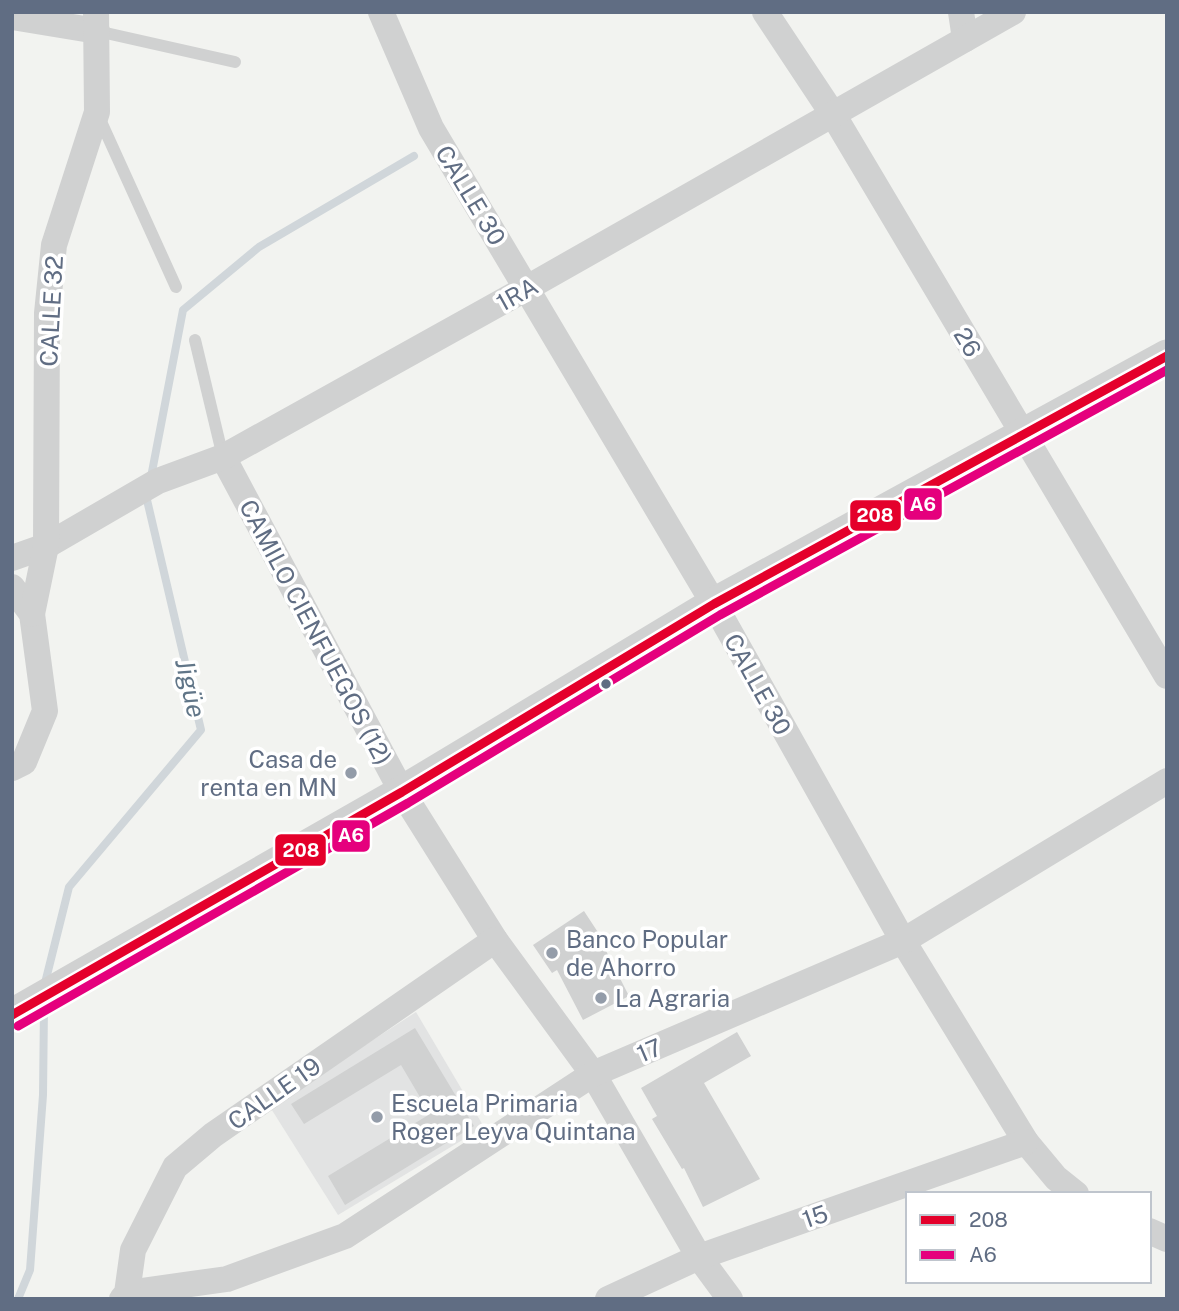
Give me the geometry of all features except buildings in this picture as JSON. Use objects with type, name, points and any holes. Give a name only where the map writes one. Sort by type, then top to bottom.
[{"type":"street","name":"CALLE 30","points":[[381,12],[431,128],[714,604],[903,941],[1026,1142],[1056,1178],[1074,1192]]},
{"type":"street","name":"26","points":[[765,12],[834,116],[1167,676]]},
{"type":"street","points":[[961,12],[965,39]]},
{"type":"street","name":"1RA","points":[[12,558],[46,546],[147,488],[223,457],[834,116],[1013,12]]},
{"type":"street","points":[[12,17],[96,22]]},
{"type":"street","name":"CALLE 32","points":[[33,614],[46,546],[47,313],[54,246],[97,112],[96,22]]},
{"type":"street","points":[[16,1013],[402,792],[592,675],[714,604],[1167,356]]},
{"type":"street","name":"CAMILO CIENFUEGOS (12)","points":[[223,457],[402,792],[495,940],[593,1074],[699,1257],[730,1299]]},
{"type":"street","points":[[12,587],[33,614],[46,711],[24,762],[12,768]]},
{"type":"street","name":"17","points":[[124,1296],[227,1279],[345,1236],[593,1074],[903,941],[1167,781]]},
{"type":"street","name":"CALLE 19","points":[[124,1296],[133,1250],[175,1167],[213,1135],[495,940]]},
{"type":"street","name":"15","points":[[608,1299],[699,1257],[1026,1142]]},
{"type":"street","points":[[1151,1232],[1167,1239]]},
{"type":"lane","points":[[96,22],[235,62]]},
{"type":"lane","points":[[97,112],[176,287]]},
{"type":"lane","points":[[195,340],[223,457]]},
{"type":"shaded area","name":"Escuela Primaria Roger Leyva Quintana","points":[[416,1012],[484,1127],[338,1215],[270,1107]]},
{"type":"waterway","name":"Jigüe","points":[[151,477],[183,310],[259,247],[414,156]]},
{"type":"waterway","name":"Jigüe","points":[[45,983],[69,887],[201,730],[147,500],[148,493]]},
{"type":"waterway","name":"Jigüe","points":[[18,1299],[30,1270],[43,1095],[44,1006]]},
{"type":"transit line","name":"208","points":[[12,1015],[402,792],[714,604],[1167,356]]},
{"type":"transit line","name":"A6","points":[[18,1026],[408,803],[720,615],[1167,370]]},
{"type":"place","name":"Casa de renta en MN","points":[[351,773]]},
{"type":"place","name":"Banco Popular de Ahorro","points":[[552,953]]},
{"type":"place","name":"La Agraria","points":[[601,998]]},
{"type":"place","name":"Escuela Primaria Roger Leyva Quintana","points":[[377,1117]]}]
